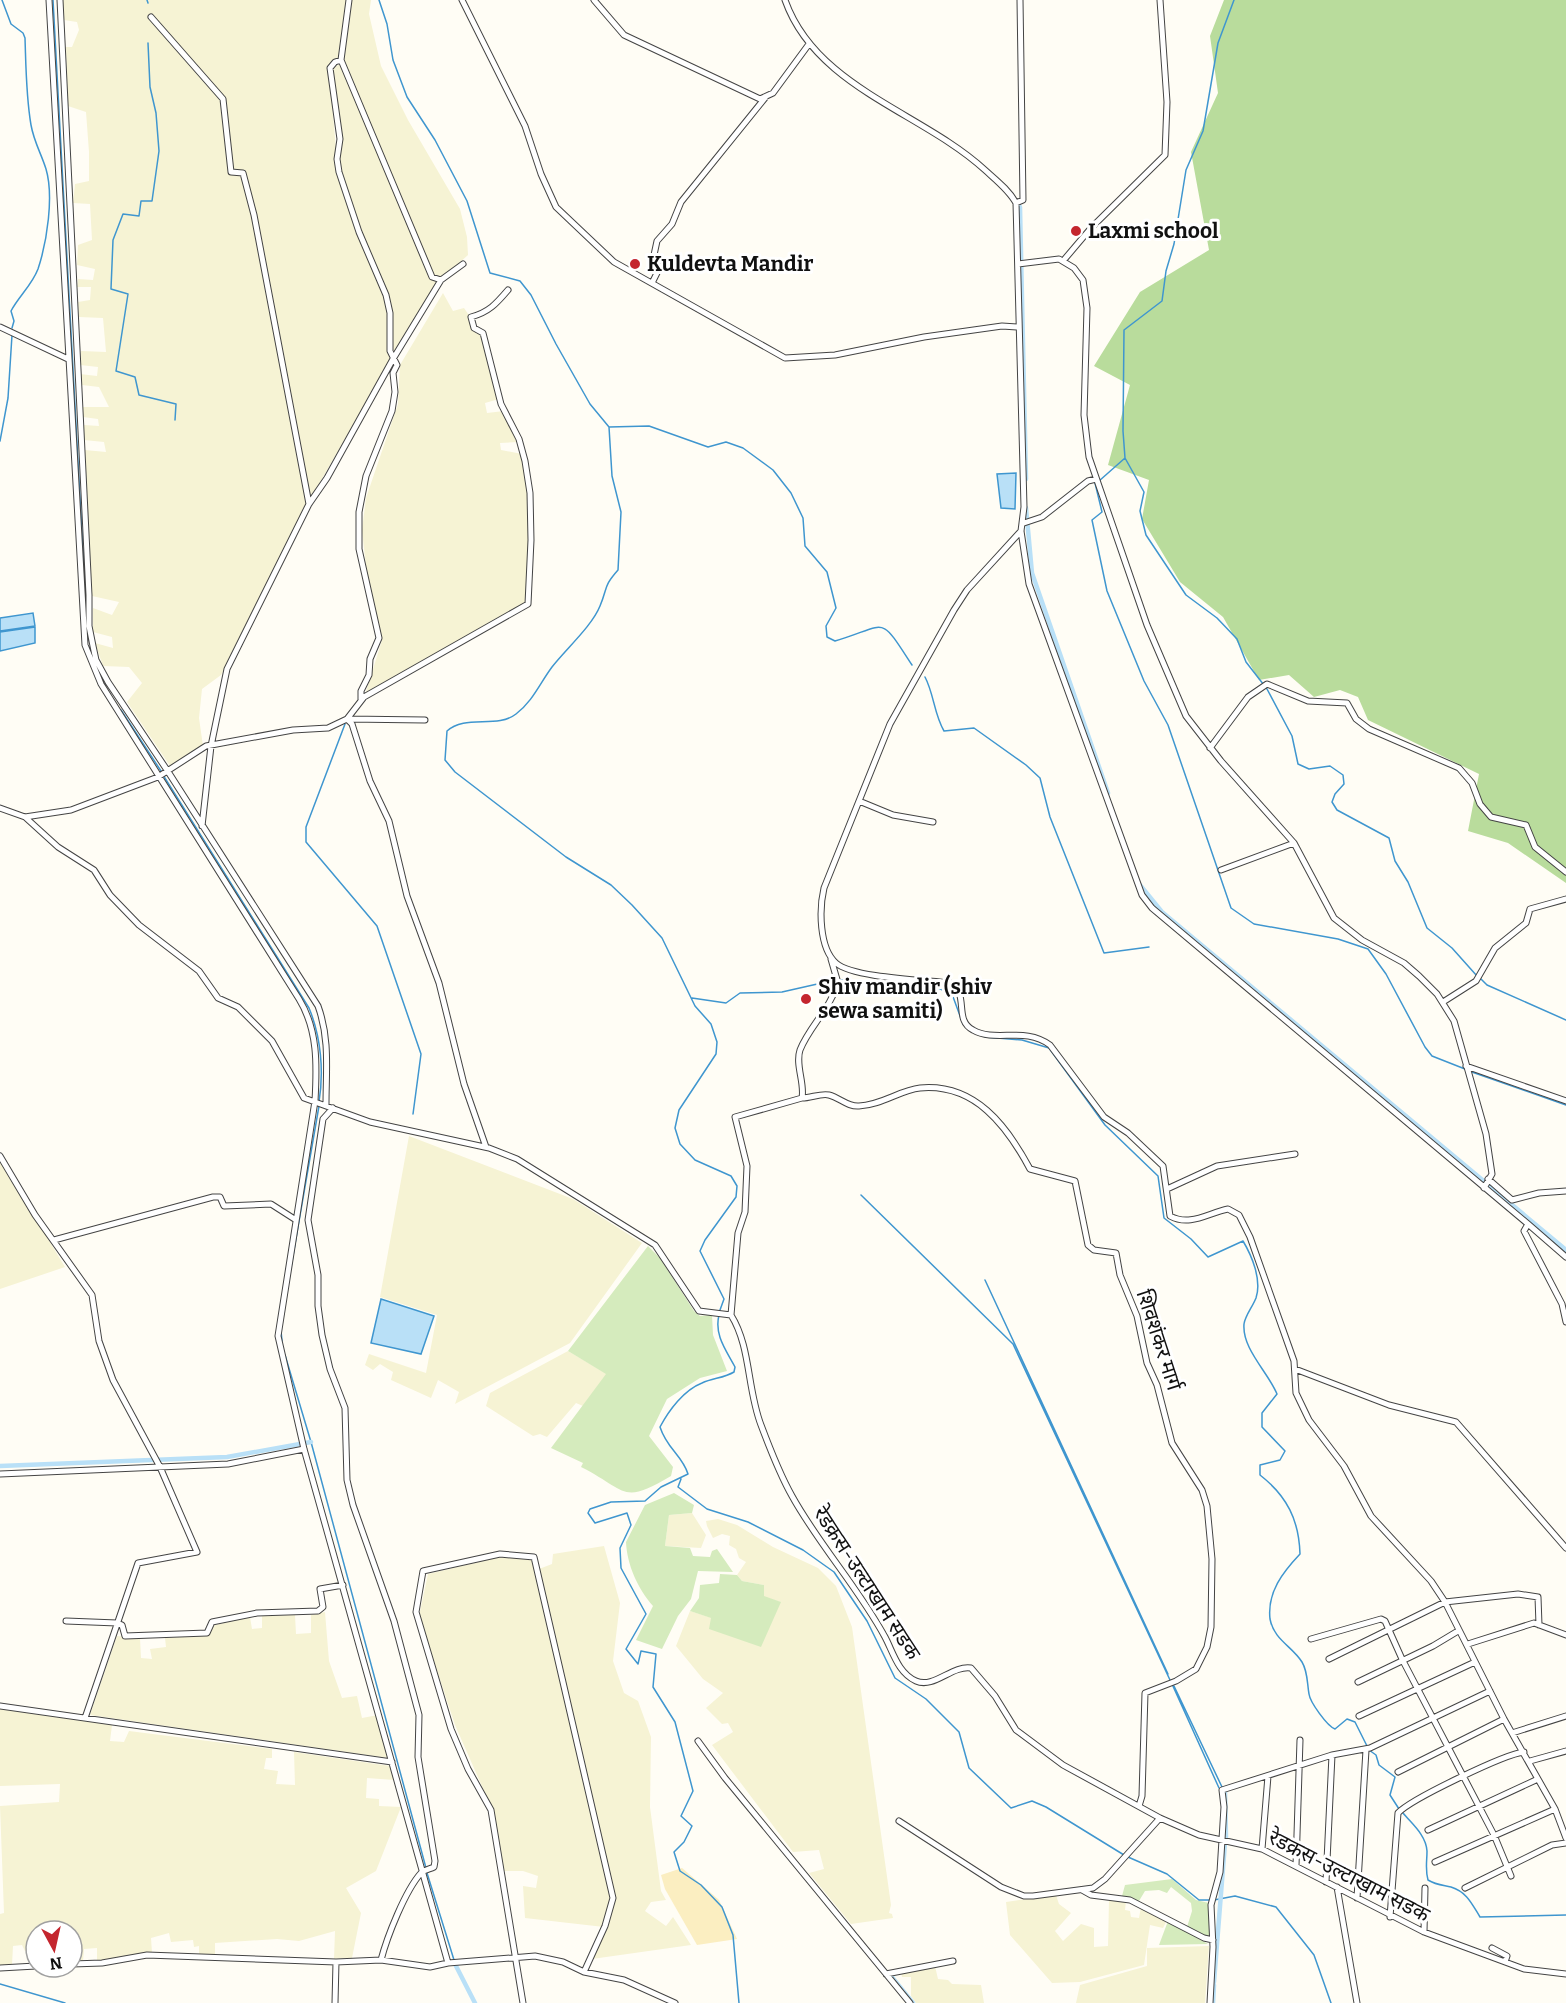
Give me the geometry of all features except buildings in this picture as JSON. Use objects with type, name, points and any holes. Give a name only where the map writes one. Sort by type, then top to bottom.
[{"type":"street","points":[[48,0],[85,645],[93,670],[309,1016],[315,1038],[320,1103]]},
{"type":"street","points":[[60,0],[89,626],[96,660],[108,682],[318,1006],[325,1027],[327,1050],[320,1103],[296,1220],[278,1336],[304,1449],[452,1962]]},
{"type":"street","points":[[349,0],[341,60],[432,277],[441,280]]},
{"type":"street","points":[[462,0],[525,126],[541,174],[556,207],[597,248],[615,262],[785,358],[835,355],[924,337],[1002,326],[1017,327]]},
{"type":"street","points":[[594,0],[624,35],[754,97],[766,98]]},
{"type":"street","points":[[785,0],[808,44],[866,92],[971,157],[1010,193],[1016,203],[1017,327],[1022,392],[1024,523],[1022,531],[1034,599],[1142,895],[1152,908],[1486,1183],[1566,1257]]},
{"type":"street","points":[[1016,203],[1023,200],[1020,0]]},
{"type":"street","points":[[1063,261],[1091,228],[1165,155],[1167,102],[1160,0]]},
{"type":"street","points":[[151,17],[223,99],[231,172],[243,173],[254,215],[309,504]]},
{"type":"street","points":[[652,283],[659,269],[654,255],[657,241],[672,224],[681,202],[766,98],[773,93],[808,44]]},
{"type":"street","points":[[341,60],[335,62],[330,68],[340,139],[337,159],[339,172],[358,232],[386,295],[393,359],[397,365],[393,373],[395,392],[392,411],[366,476],[359,512],[359,549],[379,638],[370,658],[369,675],[361,691],[361,699]]},
{"type":"street","points":[[1018,264],[1025,265],[1059,259],[1074,268],[1083,280],[1086,292],[1085,435],[1096,479],[1170,683],[1186,717],[1210,748],[1294,843],[1334,918],[1362,940],[1404,963],[1443,1002],[1454,1021],[1486,1134],[1492,1174],[1486,1183]]},
{"type":"street","points":[[202,826],[211,746],[227,669],[309,504],[327,478],[393,359],[441,280],[463,264]]},
{"type":"street","points":[[347,719],[361,699],[528,604],[531,540],[530,494],[525,461],[519,439],[501,404],[483,333],[474,328],[471,317],[485,313],[494,307],[508,290]]},
{"type":"street","points":[[0,327],[68,359]]},
{"type":"street","points":[[1024,523],[1042,517],[1088,481],[1096,479]]},
{"type":"street","points":[[0,808],[25,817],[58,847],[94,870],[122,907],[165,947],[199,971],[218,998],[238,1007],[272,1041],[304,1098],[370,1122],[486,1147],[517,1159],[655,1245],[699,1311],[728,1314],[738,1233],[745,1212],[747,1166],[735,1117],[802,1098],[799,1058],[801,1048],[824,1014],[838,983],[822,928],[821,902],[824,888],[890,724],[967,590],[1022,531]]},
{"type":"street","points":[[1210,748],[1248,697],[1267,684],[1308,701],[1347,703],[1356,719],[1369,729],[1459,768],[1472,783],[1480,804],[1491,817],[1526,825],[1535,847],[1566,872]]},
{"type":"street","points":[[347,719],[352,724],[370,781],[385,808],[407,896],[439,984],[464,1084],[486,1147]]},
{"type":"street","points":[[25,817],[71,810],[158,777],[201,748],[293,730],[328,728],[347,719],[425,720]]},
{"type":"street","points":[[860,801],[892,815],[933,822]]},
{"type":"street","points":[[1221,870],[1294,843]]},
{"type":"street","points":[[1443,1002],[1478,978],[1484,963],[1495,948],[1521,929],[1530,909],[1566,899]]},
{"type":"street","points":[[829,955],[837,964],[856,972],[950,982],[958,986],[963,1018],[972,1030],[990,1034],[1039,1037],[1050,1046],[1104,1117],[1128,1133],[1163,1166],[1170,1216],[1177,1220],[1202,1219],[1228,1209],[1239,1215],[1250,1237],[1295,1369],[1296,1393],[1310,1420],[1344,1466],[1371,1516],[1431,1581],[1445,1602],[1504,1719],[1530,1761],[1555,1809],[1566,1840],[1507,1866],[1465,1888]]},
{"type":"street","points":[[1467,1069],[1566,1101]]},
{"type":"street","name":"शिवशंकर मार्ग","points":[[802,1098],[827,1095],[856,1107],[888,1101],[918,1088],[952,1089],[999,1119],[1030,1169],[1075,1181],[1088,1245],[1094,1250],[1116,1253],[1120,1275],[1137,1316],[1147,1363],[1157,1385],[1172,1443],[1202,1490],[1207,1506],[1213,1580],[1210,1638],[1196,1669],[1176,1681],[1145,1694],[1142,1796],[1139,1806]]},
{"type":"street","points":[[333,1108],[323,1119],[308,1220],[318,1275],[318,1306],[330,1369],[345,1408],[347,1480],[353,1505],[394,1621],[419,1715],[418,1757],[435,1862],[434,1867],[425,1870],[384,1947],[381,1960]]},
{"type":"street","points":[[1167,1189],[1217,1166],[1295,1154]]},
{"type":"street","points":[[0,1156],[35,1215],[92,1295],[99,1341],[113,1380],[160,1466],[197,1552],[138,1563],[85,1718]]},
{"type":"street","points":[[1486,1183],[1512,1200],[1539,1193],[1566,1191]]},
{"type":"street","points":[[54,1240],[213,1197],[220,1197],[224,1206],[271,1204],[296,1220]]},
{"type":"street","points":[[1528,1224],[1524,1231],[1562,1304],[1566,1322]]},
{"type":"street","name":"रेडक्रस-उल्टाखाम सडक","points":[[728,1314],[749,1366],[760,1422],[788,1488],[819,1541],[867,1608],[896,1662],[908,1676],[917,1682],[927,1683],[964,1667],[971,1668],[995,1696],[1016,1730],[1063,1765],[1160,1818],[1182,1829],[1262,1849],[1390,1917],[1424,1932],[1524,1969],[1566,1974]]},
{"type":"street","points":[[1295,1369],[1389,1406],[1456,1422],[1566,1548]]},
{"type":"street","points":[[0,1474],[228,1464],[304,1449]]},
{"type":"street","points":[[523,2003],[491,1810],[468,1769],[451,1729],[416,1612],[423,1571],[500,1554],[534,1557],[614,1898],[605,1926],[584,1972]]},
{"type":"street","points":[[66,1621],[117,1623],[122,1625],[125,1636],[207,1634],[212,1623],[235,1616],[318,1611],[323,1607],[320,1590],[343,1585]]},
{"type":"street","points":[[1329,1659],[1445,1602],[1518,1594],[1538,1597],[1539,1625]]},
{"type":"street","points":[[1311,1639],[1381,1619],[1385,1621],[1402,1659],[1494,1836],[1510,1876]]},
{"type":"street","points":[[1468,1644],[1534,1623],[1566,1635]]},
{"type":"street","points":[[1358,1682],[1433,1646],[1458,1631]]},
{"type":"street","points":[[1359,1716],[1475,1662]]},
{"type":"street","points":[[1210,2003],[1212,1902],[1220,1872],[1224,1806],[1221,1791],[1237,1783],[1268,1776],[1332,1755],[1368,1749],[1490,1691]]},
{"type":"street","points":[[0,1706],[393,1762]]},
{"type":"street","points":[[1512,1733],[1566,1716]]},
{"type":"street","points":[[1398,1773],[1504,1719]]},
{"type":"street","points":[[1296,1866],[1301,1764],[1299,1740]]},
{"type":"street","points":[[698,1741],[725,1778],[910,2003]]},
{"type":"street","points":[[1357,1898],[1368,1749]]},
{"type":"street","points":[[1530,1761],[1566,1751]]},
{"type":"street","points":[[1390,1917],[1400,1810],[1462,1776],[1513,1753],[1524,1752]]},
{"type":"street","points":[[1326,1882],[1332,1755]]},
{"type":"street","points":[[1262,1849],[1268,1776]]},
{"type":"street","points":[[1428,1830],[1538,1779]]},
{"type":"street","points":[[1435,1862],[1555,1809]]},
{"type":"street","points":[[899,1821],[1001,1887],[1024,1896],[1093,1888],[1105,1879],[1160,1818]]},
{"type":"street","points":[[1336,1887],[1357,2003]]},
{"type":"street","points":[[1424,1932],[1425,1888]]},
{"type":"street","points":[[1082,1890],[1096,1896],[1130,1900],[1204,1938],[1213,1940]]},
{"type":"street","points":[[1492,1948],[1507,1956],[1505,1962]]},
{"type":"street","points":[[84,1964],[147,1956],[336,1962],[381,1960],[430,1967],[452,1962],[535,1956],[563,1962],[584,1972],[624,1980],[675,2003]]},
{"type":"street","points":[[886,1974],[953,1961]]},
{"type":"street","points":[[335,2003],[336,1962]]},
{"type":"street","points":[[0,1968],[24,1967]]},
{"type":"shaded area","points":[[62,0],[346,0],[339,57],[329,69],[338,172],[348,196],[339,159],[332,68],[344,62],[352,0],[371,0],[369,14],[381,66],[408,120],[460,209],[467,237],[468,255],[436,284],[308,503],[221,675],[202,689],[199,718],[203,746],[170,766],[127,702],[142,683],[129,667],[103,666],[95,643],[113,648],[112,637],[93,632],[93,608],[112,615],[119,602],[92,596],[85,450],[106,452],[104,442],[84,440],[84,425],[99,426],[98,419],[83,417],[83,407],[109,407],[99,387],[82,385],[80,374],[97,376],[98,367],[80,365],[81,351],[106,352],[103,318],[79,317],[78,302],[90,300],[91,287],[77,287],[78,279],[93,280],[95,269],[77,265],[78,245],[92,240],[90,204],[73,203],[75,184],[89,181],[89,152],[86,112],[68,106],[66,47],[72,47],[79,30],[77,22],[64,20]]},
{"type":"shaded area","points":[[443,293],[453,311],[464,308],[482,334],[499,399],[485,403],[487,413],[504,411],[518,442],[500,443],[501,450],[522,454],[530,500],[527,604],[365,695],[382,640],[367,576],[362,530],[366,498],[398,404],[400,365]]},
{"type":"shaded area","points":[[409,1136],[573,1199],[642,1243],[570,1343],[455,1404],[459,1392],[438,1380],[431,1398],[391,1380],[393,1372],[380,1364],[373,1370],[365,1365],[369,1354],[426,1373],[437,1315],[380,1297]]},
{"type":"shaded area","points":[[0,1159],[65,1267],[0,1289]]},
{"type":"shaded area","points":[[568,1351],[607,1374],[583,1406],[576,1403],[547,1437],[540,1434],[533,1436],[486,1406],[490,1393]]},
{"type":"shaded area","points":[[692,1513],[706,1535],[701,1548],[665,1546],[669,1515]]},
{"type":"shaded area","points":[[718,1519],[737,1525],[773,1547],[818,1568],[836,1586],[852,1627],[891,1905],[889,1913],[893,1918],[851,1924],[809,1873],[824,1869],[819,1850],[793,1852],[712,1745],[733,1732],[728,1723],[722,1724],[706,1708],[723,1693],[703,1679],[676,1646],[690,1611],[712,1618],[710,1629],[780,1602],[764,1597],[764,1585],[742,1581],[737,1575],[746,1562],[739,1558],[736,1549],[729,1545],[730,1536],[722,1534],[713,1538],[706,1521]]},
{"type":"shaded area","points":[[604,1546],[620,1603],[613,1661],[624,1693],[638,1701],[651,1737],[650,1807],[661,1891],[666,1900],[651,1902],[645,1911],[666,1926],[673,1917],[691,1945],[592,1959],[615,1898],[539,1569],[552,1564],[553,1554]]},
{"type":"shaded area","points":[[500,1557],[533,1558],[613,1897],[604,1927],[525,1918],[523,1886],[536,1888],[538,1876],[523,1871],[504,1871],[492,1809],[455,1725],[419,1616],[428,1574]]},
{"type":"shaded area","points":[[325,1612],[329,1661],[342,1698],[357,1696],[362,1718],[378,1715],[388,1758],[90,1715],[117,1636],[140,1638],[141,1658],[152,1659],[150,1649],[166,1647],[165,1638],[208,1635],[215,1625],[250,1617],[252,1629],[262,1628],[262,1616],[295,1615],[296,1634],[311,1633],[311,1615]]},
{"type":"shaded area","points":[[0,1709],[112,1725],[110,1741],[124,1742],[129,1731],[272,1749],[272,1758],[266,1758],[264,1769],[278,1771],[276,1784],[295,1785],[294,1752],[390,1766],[394,1780],[367,1778],[366,1798],[379,1799],[379,1806],[401,1807],[376,1871],[346,1888],[361,1913],[352,1958],[334,1959],[335,1931],[299,1941],[277,1939],[215,1943],[215,1957],[199,1956],[199,1946],[194,1947],[193,1940],[171,1942],[169,1933],[151,1938],[152,1953],[97,1961],[97,1948],[84,1949],[84,1919],[24,1919],[24,1949],[22,1945],[13,1946],[12,1965],[0,1965],[0,1914],[4,1913],[0,1806],[59,1802],[60,1784],[0,1786]]},
{"type":"shaded area","points":[[1056,1895],[1059,1904],[1071,1913],[1055,1931],[1063,1941],[1081,1924],[1094,1928],[1094,1947],[1108,1946],[1109,1900],[1126,1901],[1125,1910],[1130,1911],[1131,1917],[1139,1918],[1141,1907],[1167,1920],[1163,1928],[1150,1925],[1144,1965],[1080,1982],[1052,1983],[1010,1935],[1006,1902]]},
{"type":"shaded area","points":[[1209,1946],[1205,2003],[1076,2003],[1080,1985],[1147,1966],[1147,1948]]},
{"type":"shaded area","points":[[935,1966],[938,1979],[948,1980],[952,1984],[981,1985],[984,2003],[916,2003],[911,1996],[911,1977],[902,1977],[901,1971]]},
{"type":"green space","points":[[1224,0],[1566,0],[1566,883],[1508,843],[1468,831],[1479,774],[1368,720],[1358,697],[1340,690],[1314,697],[1289,675],[1259,680],[1223,617],[1180,582],[1142,519],[1149,480],[1108,465],[1130,385],[1094,366],[1140,292],[1209,250],[1191,152],[1218,93],[1210,36]]},
{"type":"green space","points":[[648,1246],[660,1258],[694,1311],[700,1316],[712,1315],[713,1335],[727,1371],[700,1378],[667,1399],[649,1436],[673,1467],[671,1476],[655,1485],[633,1492],[617,1488],[581,1467],[583,1463],[551,1448],[606,1374],[568,1351]]},
{"type":"green space","points":[[674,1493],[694,1505],[692,1513],[669,1515],[665,1546],[690,1548],[693,1556],[710,1557],[712,1551],[717,1549],[733,1572],[698,1571],[691,1599],[678,1616],[662,1649],[636,1640],[653,1606],[634,1576],[626,1542],[645,1505]]},
{"type":"green space","points":[[720,1574],[737,1575],[742,1581],[764,1585],[764,1596],[781,1602],[761,1647],[709,1629],[711,1618],[690,1611],[699,1598],[700,1585],[719,1583]]},
{"type":"green space","points":[[1172,1879],[1196,1900],[1209,1903],[1210,1938],[1187,1927],[1192,1911],[1191,1903],[1171,1887],[1167,1893],[1159,1890],[1145,1891],[1139,1901],[1122,1896],[1125,1885]]},
{"type":"green space","points":[[1168,1921],[1208,1944],[1159,1945]]},
{"type":"sand","points":[[682,1868],[719,1900],[737,1939],[697,1945],[665,1889],[661,1875]]},
{"type":"water","points":[[1016,473],[1015,509],[1001,508],[997,474]]},
{"type":"water","points":[[33,613],[35,626],[0,631],[0,618]]},
{"type":"water","points":[[35,627],[35,643],[0,651],[0,632]]},
{"type":"water","points":[[381,1299],[434,1316],[421,1354],[371,1343]]},
{"type":"waterway","points":[[2,0],[11,24],[23,33],[25,38],[31,125],[46,169],[49,192],[47,233],[41,258],[32,280],[11,311],[14,321],[12,328]]},
{"type":"waterway","points":[[53,0],[86,609]]},
{"type":"waterway","points":[[379,0],[387,24],[393,60],[407,97],[435,140],[467,201],[490,273],[520,281],[531,295],[590,404],[609,427],[612,476],[621,512],[618,570],[608,584],[596,614],[552,667],[536,692],[516,714],[500,721],[463,723],[447,731],[445,760],[455,772],[566,857],[611,885],[632,905],[662,938],[695,1006],[711,1024],[717,1042],[716,1054],[679,1110],[675,1128],[680,1144],[695,1160],[731,1176],[737,1186],[736,1197],[705,1240],[700,1251],[724,1299],[720,1310]]},
{"type":"waterway","points":[[1234,0],[1218,43],[1203,131],[1186,170],[1162,301],[1124,330],[1125,458],[1144,492],[1140,511],[1146,535],[1186,595],[1217,618],[1237,639],[1246,662],[1267,689],[1292,736],[1298,764],[1309,769],[1330,766],[1343,775],[1344,784],[1335,794],[1332,802],[1337,810],[1389,838],[1395,861],[1408,882],[1427,928],[1452,948],[1477,976]]},
{"type":"waterway","points":[[148,43],[150,87],[156,113],[159,151],[152,201],[141,201],[139,216],[123,214],[113,240],[111,289],[128,294],[116,371],[135,377],[139,395],[176,404],[175,420]]},
{"type":"waterway","points":[[1020,207],[1026,479]]},
{"type":"waterway","points":[[0,441],[8,398],[12,335]]},
{"type":"waterway","points":[[609,427],[649,426],[708,447],[726,442],[743,448],[773,470],[791,493],[803,518],[805,546],[827,572],[836,608],[826,626],[827,637],[835,641],[874,628],[881,628],[887,630],[893,637],[912,665]]},
{"type":"waterway","points":[[1099,481],[1125,458]]},
{"type":"waterway","points":[[1095,483],[1102,512],[1092,520],[1107,591],[1144,681],[1168,725],[1231,908],[1254,924],[1338,939],[1368,949],[1386,974],[1432,1056],[1465,1069]]},
{"type":"waterway","points":[[1026,508],[1032,573],[1108,793]]},
{"type":"waterway","points":[[925,677],[944,731],[974,728],[1026,765],[1040,778],[1050,817],[1104,953],[1149,947]]},
{"type":"waterway","points":[[121,710],[161,771]]},
{"type":"waterway","points":[[345,724],[306,827],[306,842],[377,926],[421,1054],[413,1114]]},
{"type":"waterway","points":[[163,775],[309,1008],[320,1054],[319,1102]]},
{"type":"waterway","points":[[1140,885],[1162,912],[1566,1250]]},
{"type":"waterway","points":[[1481,979],[1487,985],[1566,1020]]},
{"type":"waterway","points":[[692,998],[726,1003],[740,993],[782,992],[835,980]]},
{"type":"waterway","points":[[840,980],[938,988],[952,994],[963,1024]]},
{"type":"waterway","points":[[985,1037],[1022,1040],[1049,1048],[1105,1125],[1158,1176],[1164,1218],[1191,1239],[1208,1257],[1243,1241],[1253,1261],[1258,1284],[1256,1298],[1244,1324],[1244,1333],[1251,1351],[1277,1394],[1262,1413],[1262,1427],[1285,1451],[1280,1460],[1260,1465],[1260,1475],[1278,1491],[1290,1510],[1297,1530],[1300,1554],[1282,1575],[1274,1591],[1270,1619],[1279,1638],[1302,1662],[1310,1698],[1319,1713],[1335,1729],[1347,1719],[1355,1722],[1367,1746]]},
{"type":"waterway","points":[[1469,1071],[1566,1105]]},
{"type":"waterway","points":[[291,1267],[319,1106]]},
{"type":"waterway","points":[[861,1195],[1013,1344],[1170,1680]]},
{"type":"waterway","points":[[985,1280],[1168,1674]]},
{"type":"waterway","points":[[719,1315],[719,1336],[735,1367],[734,1372],[689,1390],[672,1407],[660,1427],[666,1441],[688,1474],[661,1487],[645,1501],[611,1502],[590,1509],[588,1513],[595,1523],[627,1513],[631,1525],[620,1548],[621,1568],[646,1614],[626,1649],[638,1664],[641,1651],[656,1654],[653,1687],[675,1722],[693,1791],[681,1816],[692,1826],[684,1842],[674,1852],[680,1871],[701,1885],[722,1907],[733,1935],[739,2003]]},
{"type":"waterway","points":[[281,1331],[282,1341]]},
{"type":"waterway","points":[[285,1355],[311,1442],[426,1868]]},
{"type":"waterway","points":[[0,1466],[227,1457],[311,1442]]},
{"type":"waterway","points":[[681,1479],[678,1487],[707,1509],[748,1522],[803,1550],[834,1572],[867,1621],[895,1678],[926,1699],[959,1732],[969,1768],[1011,1808],[1032,1801],[1046,1807],[1124,1855]]},
{"type":"waterway","points":[[1172,1684],[1219,1788]]},
{"type":"waterway","points":[[1174,1686],[1222,1787]]},
{"type":"waterway","points":[[1369,1750],[1376,1755],[1379,1765],[1395,1777],[1390,1795],[1399,1809]]},
{"type":"waterway","points":[[1225,1791],[1226,1837]]},
{"type":"waterway","points":[[1403,1813],[1418,1830],[1426,1845],[1428,1880],[1457,1889],[1469,1899],[1480,1917],[1566,1915]]},
{"type":"waterway","points":[[1214,1982],[1225,1843]]},
{"type":"waterway","points":[[1128,1857],[1167,1874],[1199,1900],[1210,1900]]},
{"type":"waterway","points":[[427,1873],[454,1960]]},
{"type":"waterway","points":[[1214,1900],[1235,1896],[1276,1907],[1314,1955],[1331,2003]]},
{"type":"waterway","points":[[456,1966],[475,2003]]},
{"type":"waterway","points":[[891,1976],[913,2003]]},
{"type":"waterway","points":[[0,1984],[65,2003]]},
{"type":"waterway","points":[[1213,2003],[1214,1985]]},
{"type":"place","name":"Laxmi school","points":[[1076,231]]},
{"type":"place","name":"Kuldevta Mandir","points":[[635,264]]},
{"type":"place","name":"Shiv mandir (shiv sewa samiti)","points":[[806,999]]}]
